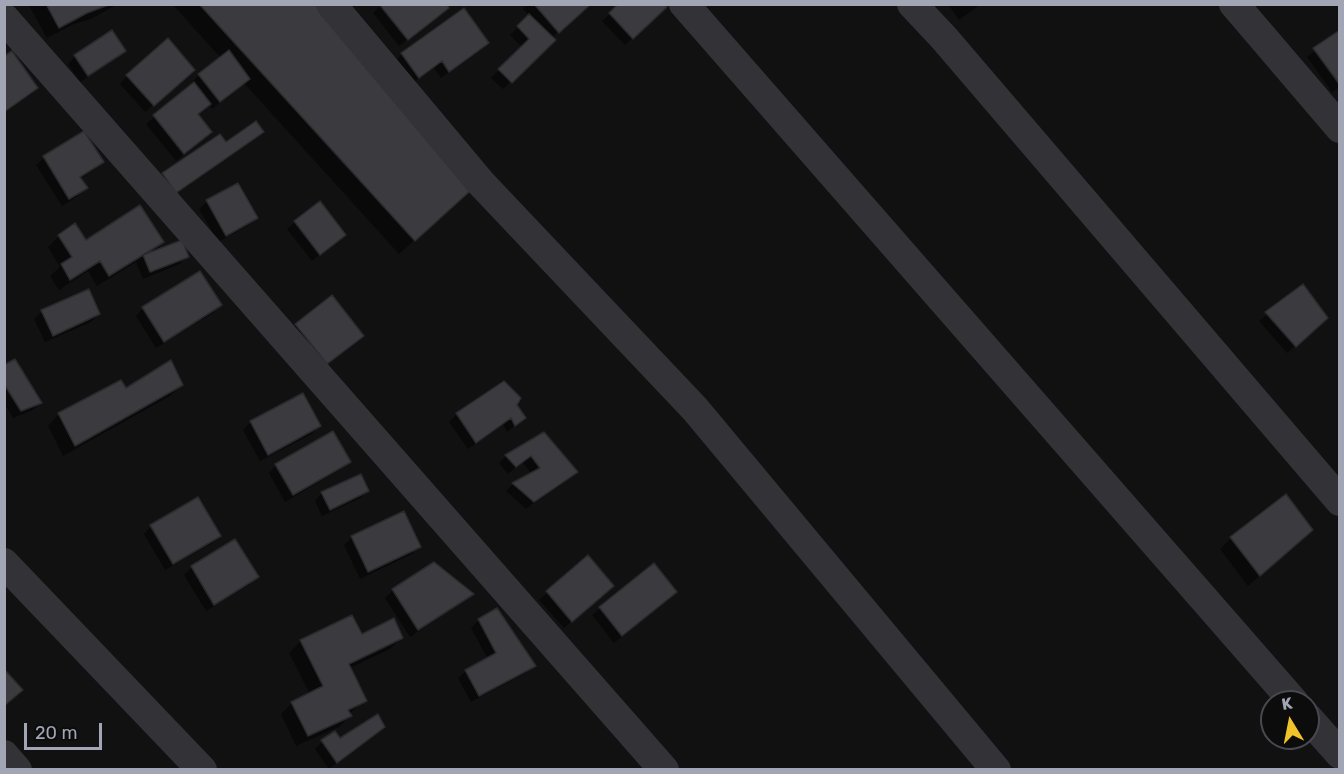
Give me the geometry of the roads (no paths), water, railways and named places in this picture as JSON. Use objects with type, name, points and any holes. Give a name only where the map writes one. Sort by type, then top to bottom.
[{"type":"street","points":[[331,4],[480,182],[695,409],[996,770]]},
{"type":"street","points":[[684,4],[1284,690]]},
{"type":"street","points":[[912,4],[944,38],[1340,501]]},
{"type":"street","points":[[1234,4],[1340,128]]},
{"type":"street","points":[[4,18],[664,770]]},
{"type":"street","points":[[4,563],[202,770]]},
{"type":"street","points":[[1320,732],[1340,754]]},
{"type":"street","points":[[4,755],[17,770]]}]
